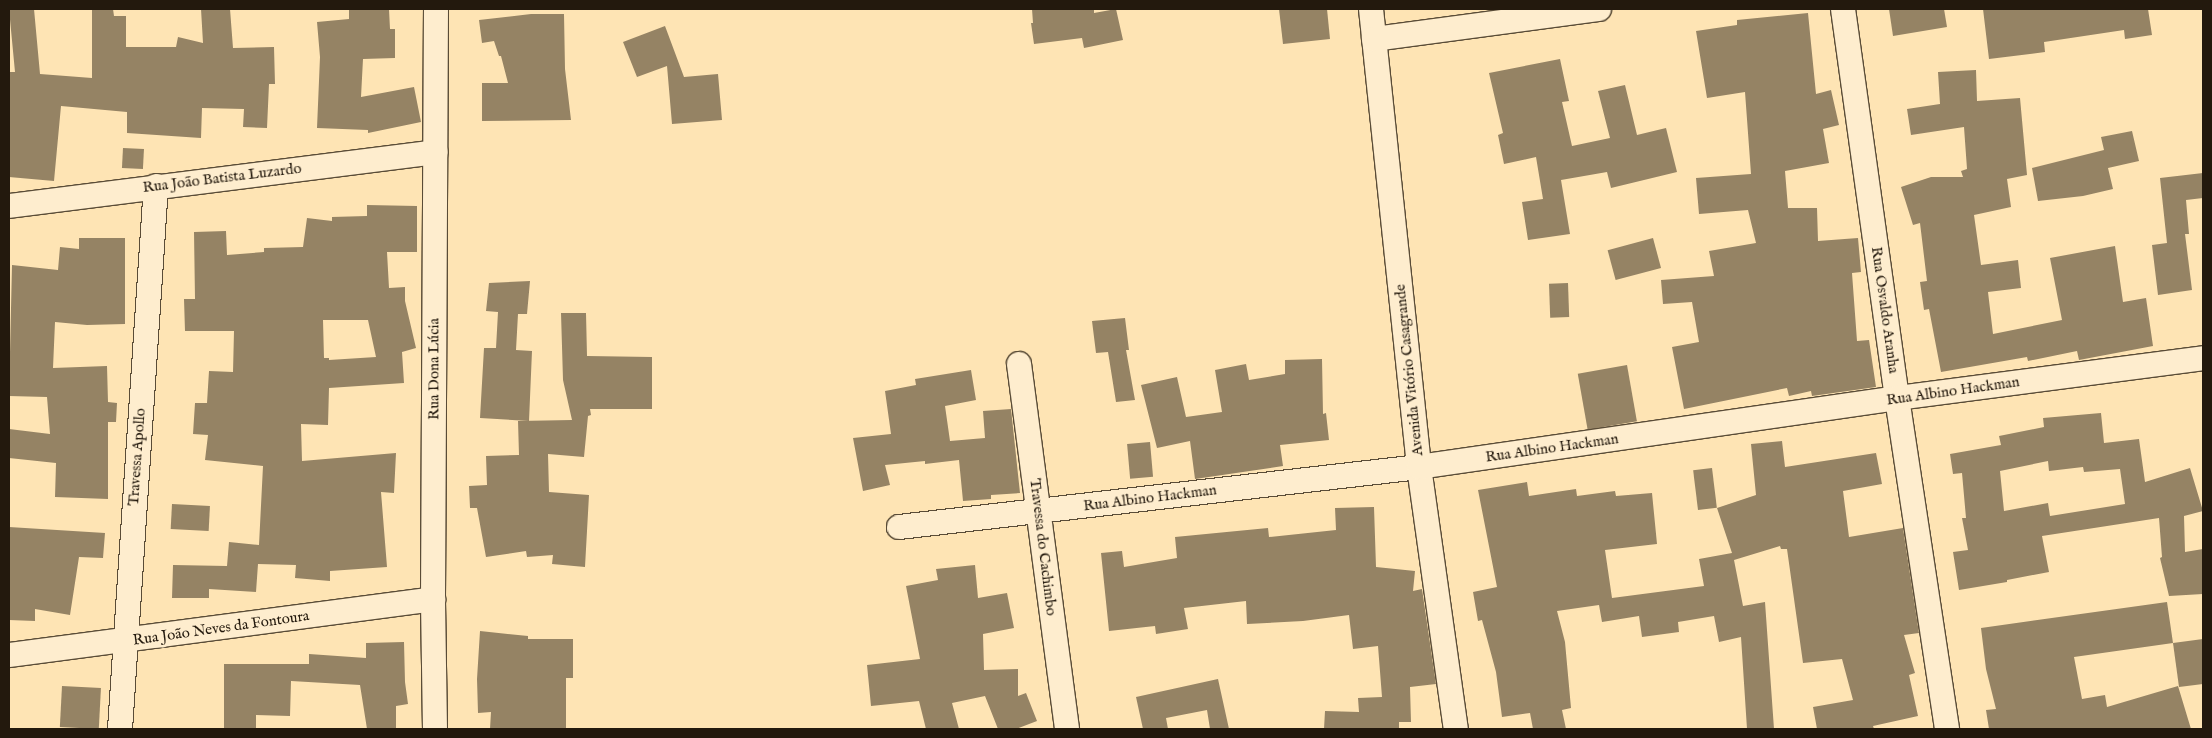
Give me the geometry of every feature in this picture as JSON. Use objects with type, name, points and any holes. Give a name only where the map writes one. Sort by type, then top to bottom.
[{"type":"street","name":"Rua Dona Lúcia","points":[[435,729],[433,599],[436,9]]},
{"type":"street","name":"Avenida Vitório Casagrande","points":[[1371,9],[1419,467],[1456,729]]},
{"type":"street","points":[[1374,39],[1599,9]]},
{"type":"street","name":"Rua Osvaldo Aranha","points":[[1843,9],[1897,398],[1947,729]]},
{"type":"street","name":"Rua João Batista Luzardo","points":[[9,206],[436,152]]},
{"type":"street","name":"Travessa Apollo","points":[[120,729],[156,186]]},
{"type":"street","name":"Rua Albino Hackman","points":[[899,527],[1419,467],[1897,398],[2203,358]]},
{"type":"street","name":"Travessa do Cachimbo","points":[[1019,364],[1066,729]]},
{"type":"street","name":"Rua João Neves da Fontoura","points":[[9,655],[433,599]]},
{"type":"building","points":[[9,9],[34,9],[40,74],[92,78],[92,9],[113,9],[114,16],[126,16],[126,47],[176,47],[178,37],[203,43],[201,9],[230,9],[233,48],[274,47],[275,84],[269,84],[267,128],[243,127],[244,109],[202,108],[201,138],[127,133],[127,112],[61,106],[54,181],[9,177],[9,72],[15,72]]},
{"type":"building","points":[[349,9],[389,9],[390,29],[395,29],[395,58],[363,59],[361,97],[414,87],[421,122],[368,133],[368,130],[317,128],[320,57],[317,22],[349,19]]},
{"type":"building","points":[[1032,9],[1094,9],[1094,13],[1116,9],[1123,40],[1084,48],[1082,38],[1034,44],[1031,23],[1033,23]]},
{"type":"building","points":[[1279,9],[1327,9],[1330,39],[1283,44]]},
{"type":"building","points":[[1889,9],[1944,9],[1947,27],[1893,36]]},
{"type":"building","points":[[1983,9],[2148,9],[2152,35],[2125,39],[2124,30],[2044,42],[2045,52],[1989,59]]},
{"type":"building","points":[[1808,13],[1816,94],[1831,90],[1839,125],[1823,129],[1829,163],[1785,171],[1788,208],[1817,208],[1818,241],[1858,238],[1861,272],[1852,273],[1857,341],[1869,340],[1876,387],[1812,396],[1811,391],[1789,396],[1787,388],[1684,409],[1672,347],[1699,342],[1692,302],[1663,304],[1661,280],[1714,276],[1709,251],[1756,243],[1748,210],[1699,214],[1696,178],[1751,174],[1745,92],[1707,98],[1696,31],[1737,25],[1737,20]]},
{"type":"building","points":[[531,14],[564,14],[565,69],[571,120],[482,121],[482,83],[508,83],[501,56],[499,56],[494,41],[482,43],[479,20]]},
{"type":"building","points":[[665,26],[684,77],[718,74],[722,120],[672,124],[667,66],[637,77],[623,42]]},
{"type":"building","points":[[1560,59],[1569,101],[1562,102],[1572,146],[1610,138],[1598,91],[1625,85],[1637,135],[1666,128],[1677,172],[1611,188],[1607,172],[1561,180],[1570,234],[1528,240],[1522,202],[1543,199],[1536,157],[1504,164],[1498,135],[1503,133],[1489,73]]},
{"type":"building","points":[[1976,70],[1977,101],[2020,98],[2027,175],[2007,179],[2011,207],[1974,215],[1981,265],[2018,260],[2021,288],[1988,292],[1993,334],[2062,320],[2050,258],[2115,246],[2123,302],[2146,298],[2153,346],[2079,360],[2077,351],[2028,361],[2027,357],[1941,372],[1929,309],[1924,310],[1920,282],[1927,281],[1920,223],[1913,225],[1901,187],[1931,177],[1963,177],[1961,171],[1967,169],[1964,127],[1911,135],[1907,109],[1940,104],[1938,72]]},
{"type":"building","points":[[2132,131],[2139,161],[2108,168],[2113,189],[2083,196],[2038,201],[2032,168],[2104,150],[2101,137]]},
{"type":"building","points":[[123,148],[144,149],[143,169],[122,168]]},
{"type":"building","points":[[2203,173],[2203,198],[2186,200],[2189,234],[2185,234],[2192,290],[2158,295],[2152,245],[2167,243],[2160,178]]},
{"type":"building","points":[[367,205],[417,206],[417,252],[387,252],[389,288],[405,287],[405,301],[416,348],[402,352],[404,383],[329,388],[328,425],[301,424],[302,461],[396,453],[394,493],[381,492],[387,567],[330,571],[330,581],[295,578],[296,565],[258,564],[256,592],[209,589],[209,598],[172,598],[173,565],[227,566],[229,542],[259,545],[263,466],[205,460],[208,435],[193,434],[195,403],[207,403],[209,371],[233,372],[234,331],[185,331],[184,299],[195,299],[194,232],[226,231],[227,255],[264,252],[264,248],[303,247],[307,218],[332,221],[332,217],[367,216]],"holes":[[[323,320],[368,320],[376,357],[329,360],[329,358],[324,358]]]},
{"type":"building","points":[[79,238],[125,238],[125,324],[87,325],[55,322],[53,368],[107,366],[108,402],[117,403],[116,422],[108,422],[108,499],[55,497],[56,463],[9,458],[9,429],[50,434],[47,397],[9,396],[12,265],[58,270],[60,247],[79,249]]},
{"type":"building","points":[[1653,238],[1661,268],[1616,280],[1608,250]]},
{"type":"building","points":[[530,281],[527,314],[518,314],[516,350],[532,351],[529,421],[480,418],[484,348],[496,348],[498,312],[486,311],[489,283]]},
{"type":"building","points":[[1568,283],[1569,317],[1550,318],[1549,284]]},
{"type":"building","points":[[561,313],[586,313],[587,356],[652,357],[652,409],[590,409],[591,415],[588,416],[584,457],[548,454],[549,492],[589,495],[585,567],[552,564],[553,555],[527,557],[526,551],[486,557],[477,508],[470,508],[469,486],[487,485],[486,456],[519,455],[518,421],[572,420],[563,380]]},
{"type":"building","points":[[1125,318],[1129,350],[1126,350],[1135,400],[1116,402],[1108,352],[1096,353],[1092,321]]},
{"type":"building","points":[[1322,359],[1323,414],[1326,413],[1329,440],[1280,445],[1283,466],[1195,479],[1190,441],[1157,448],[1141,385],[1177,377],[1186,417],[1222,412],[1215,370],[1246,364],[1249,380],[1285,374],[1285,360]]},
{"type":"building","points":[[1627,365],[1637,421],[1588,430],[1578,374]]},
{"type":"building","points":[[971,370],[976,400],[945,406],[950,441],[985,438],[983,411],[1011,409],[1020,493],[991,495],[991,499],[963,501],[959,460],[925,464],[925,461],[885,465],[890,485],[863,491],[853,438],[891,434],[885,391],[916,385],[915,379]]},
{"type":"building","points":[[2101,413],[2104,443],[2139,439],[2145,482],[2190,468],[2203,511],[2184,516],[2185,552],[2203,549],[2203,594],[2169,596],[2160,558],[2162,557],[2159,518],[2042,536],[2049,572],[2007,580],[2007,582],[1959,590],[1953,552],[1968,550],[1962,518],[1966,518],[1962,473],[1953,474],[1950,454],[2001,445],[1999,436],[2044,427],[2043,418]],"holes":[[[2048,461],[2049,471],[2083,467],[2084,472],[2120,469],[2125,504],[2050,516],[2048,503],[2004,511],[2000,471]]]},
{"type":"building","points":[[1782,441],[1785,467],[1876,453],[1882,484],[1843,491],[1849,537],[1903,528],[1919,633],[1904,635],[1915,673],[1909,675],[1918,716],[1873,726],[1874,729],[1817,729],[1813,707],[1853,700],[1842,659],[1803,663],[1787,549],[1781,549],[1780,546],[1734,560],[1743,606],[1765,602],[1774,729],[1747,729],[1741,637],[1719,642],[1714,616],[1678,622],[1679,632],[1642,637],[1639,616],[1602,622],[1599,605],[1557,611],[1565,642],[1571,708],[1562,710],[1566,729],[1533,729],[1530,713],[1502,717],[1496,672],[1482,620],[1478,621],[1473,592],[1497,587],[1478,490],[1527,482],[1529,496],[1576,489],[1577,496],[1615,491],[1616,496],[1652,493],[1657,544],[1605,550],[1612,598],[1704,586],[1699,559],[1732,553],[1717,508],[1756,495],[1751,444]]},
{"type":"building","points":[[1150,442],[1153,477],[1130,479],[1127,444]]},
{"type":"building","points":[[1712,468],[1717,508],[1698,510],[1693,470]]},
{"type":"building","points":[[172,504],[210,506],[209,531],[171,529]]},
{"type":"building","points":[[1374,507],[1376,567],[1415,571],[1413,591],[1422,589],[1436,684],[1410,687],[1411,722],[1399,722],[1399,729],[1324,729],[1325,711],[1359,712],[1358,698],[1382,697],[1378,646],[1353,649],[1349,615],[1303,621],[1247,624],[1246,601],[1184,608],[1188,629],[1156,634],[1155,626],[1109,631],[1101,553],[1122,551],[1124,567],[1177,558],[1175,537],[1268,528],[1269,537],[1336,530],[1335,508]]},
{"type":"building","points":[[9,527],[105,533],[103,558],[79,557],[70,615],[35,609],[35,621],[9,620]]},
{"type":"building","points":[[975,565],[978,598],[1007,593],[1014,628],[983,634],[984,670],[1018,669],[1018,696],[1026,693],[1037,721],[1016,729],[998,729],[985,696],[952,703],[959,729],[926,729],[919,701],[871,706],[867,665],[920,659],[906,586],[938,580],[936,569]]},
{"type":"building","points":[[2167,602],[2173,643],[2074,657],[2082,699],[2105,695],[2107,707],[2178,686],[2191,729],[1989,729],[1986,710],[1996,709],[1986,669],[1981,628]]},
{"type":"building","points":[[480,631],[528,636],[528,639],[573,639],[573,678],[566,678],[566,729],[490,729],[491,712],[478,713],[477,679]]},
{"type":"building","points":[[2203,639],[2203,684],[2179,687],[2173,643]]},
{"type":"building","points":[[404,642],[405,682],[408,704],[396,706],[396,729],[367,729],[360,685],[291,681],[290,716],[256,715],[256,729],[224,729],[224,664],[309,664],[309,654],[366,658],[366,643]]},
{"type":"building","points":[[1218,679],[1229,729],[1210,729],[1207,710],[1166,718],[1168,729],[1143,729],[1136,697]]},
{"type":"building","points":[[62,686],[101,688],[99,729],[60,727]]}]
